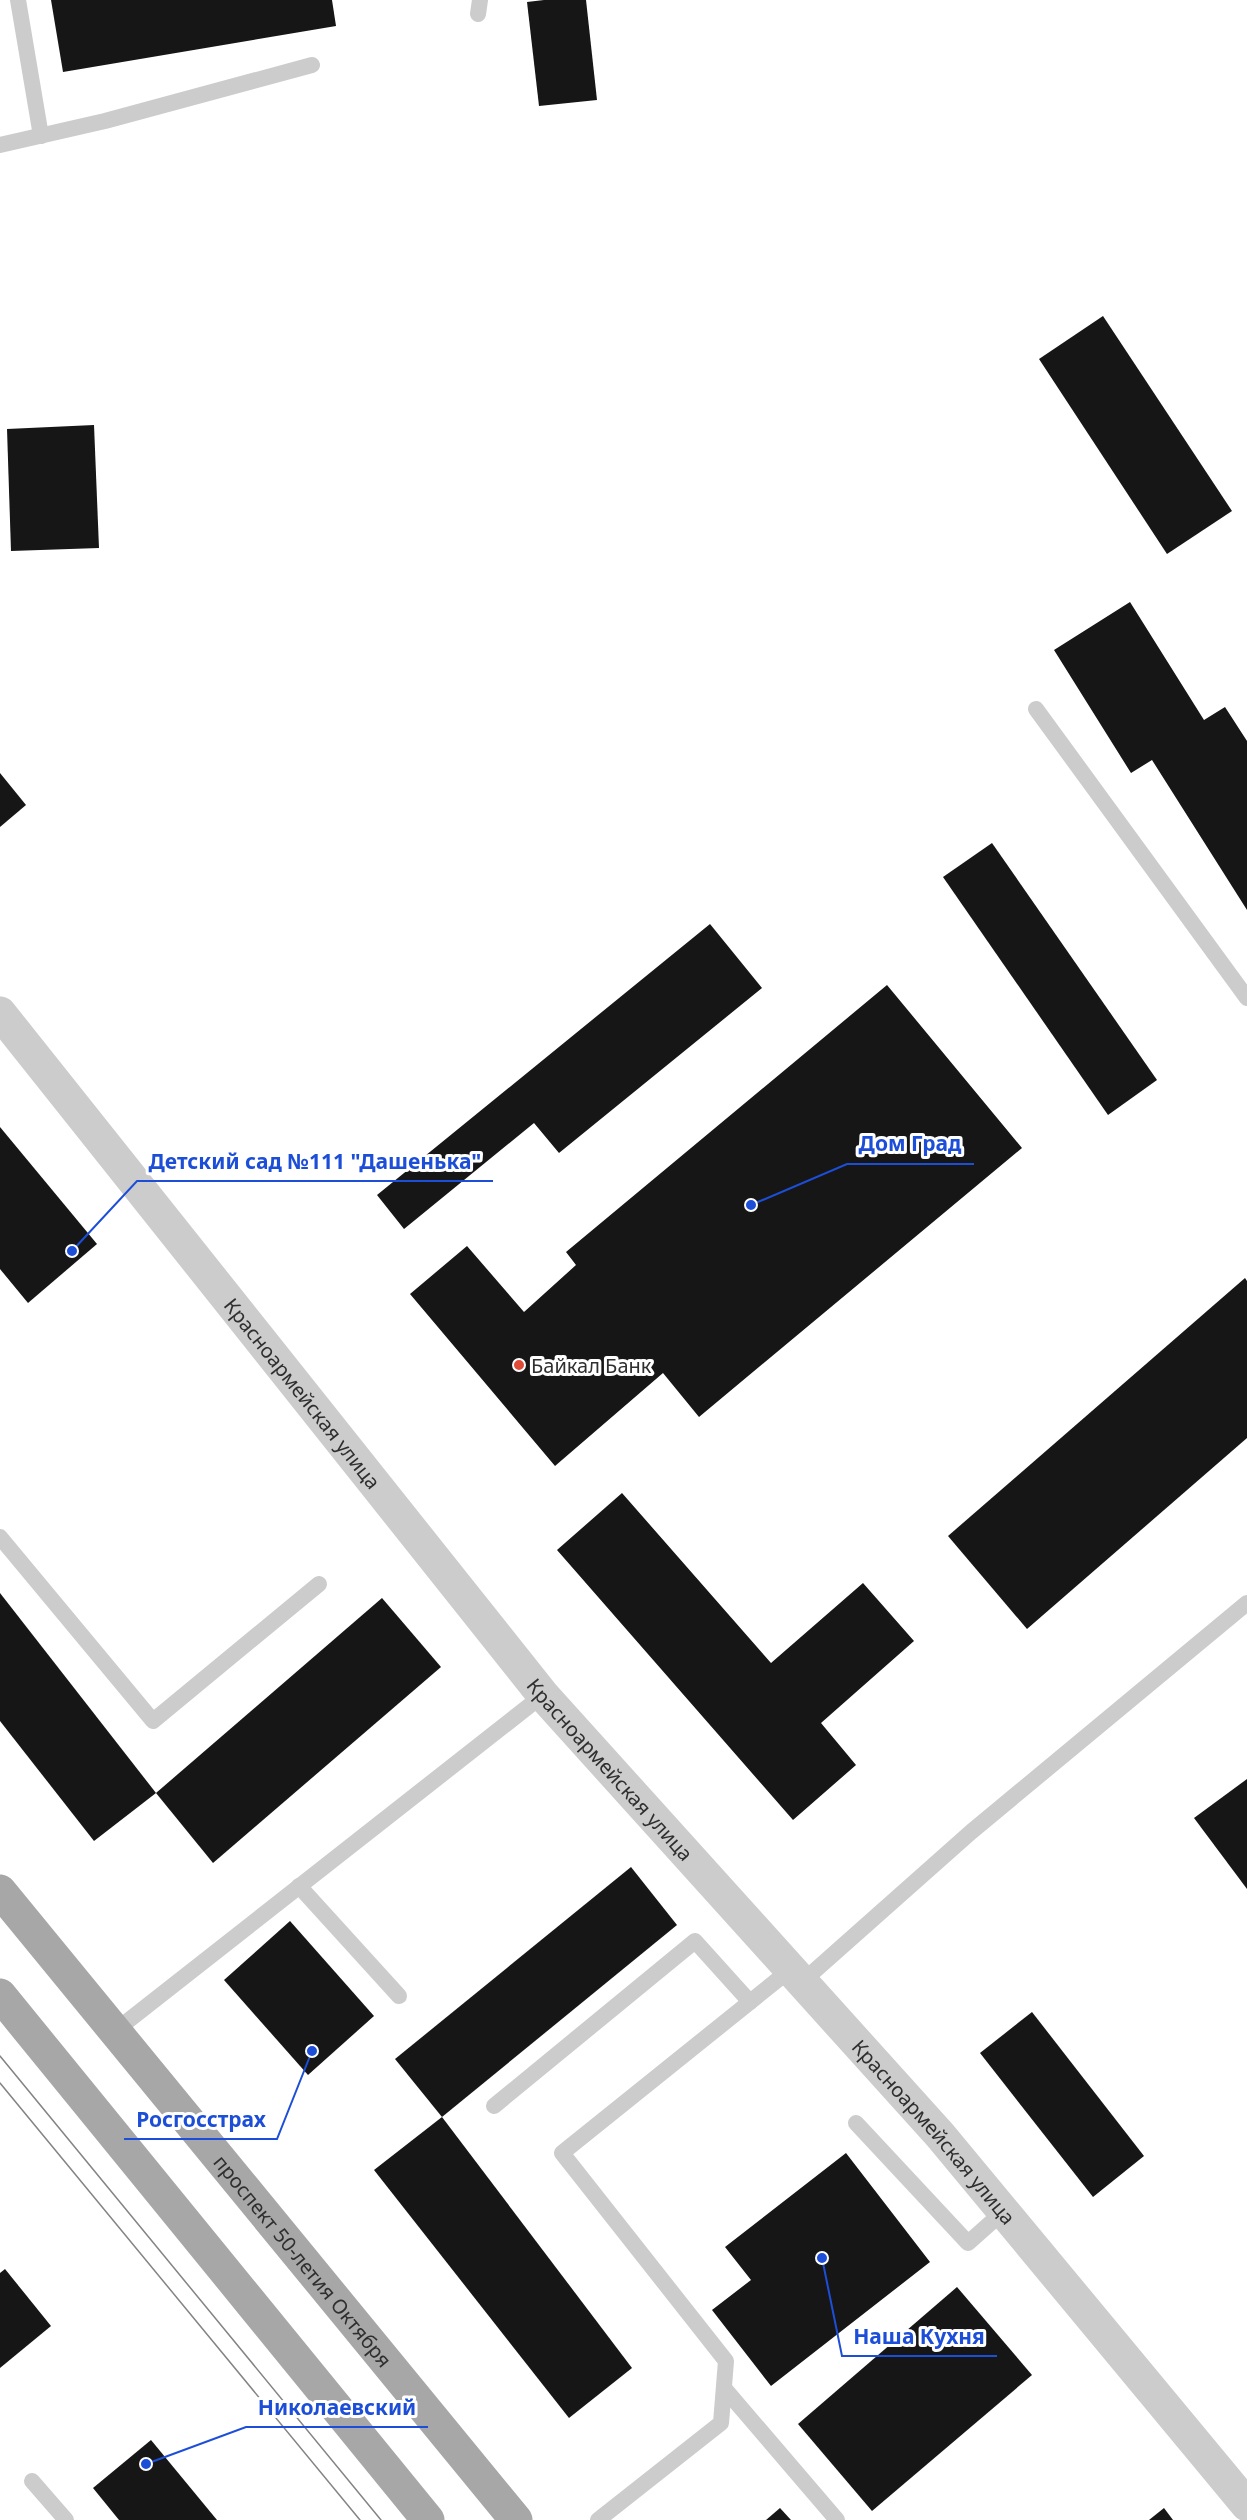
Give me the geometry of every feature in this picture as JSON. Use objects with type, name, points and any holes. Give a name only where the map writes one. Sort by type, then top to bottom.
[{"type":"main road","name":"проспект 50-летия Октября","points":[[0,1891],[516,2520]]},
{"type":"main road","points":[[0,1995],[429,2520]]},
{"type":"street","name":"Красноармейская улица","points":[[0,1013],[543,1695],[940,2135],[1247,2505]]},
{"type":"lane","points":[[18,0],[41,136]]},
{"type":"lane","points":[[0,145],[312,65]]},
{"type":"lane","points":[[1036,709],[1247,998]]},
{"type":"lane","points":[[0,1537],[153,1721],[319,1584]]},
{"type":"lane","points":[[598,2520],[721,2423],[726,2361],[562,2153],[750,2002],[796,1976],[1247,1604]]},
{"type":"lane","points":[[115,2031],[543,1695]]},
{"type":"lane","points":[[299,1886],[399,1996]]},
{"type":"lane","points":[[494,2106],[695,1941],[750,2002]]},
{"type":"lane","points":[[856,2123],[968,2243],[1004,2211]]},
{"type":"lane","points":[[724,2388],[837,2520]]},
{"type":"lane","points":[[32,2481],[66,2520]]},
{"type":"building","points":[[51,0],[332,0],[336,26],[63,72]]},
{"type":"building","points":[[586,0],[597,100],[539,106],[527,2]]},
{"type":"building","points":[[1103,316],[1232,511],[1167,554],[1039,359]]},
{"type":"building","points":[[94,425],[99,548],[11,551],[7,429]]},
{"type":"building","points":[[1130,602],[1204,720],[1225,707],[1247,741],[1247,910],[1152,760],[1131,773],[1054,650]]},
{"type":"building","points":[[0,773],[26,805],[0,827]]},
{"type":"building","points":[[992,843],[1157,1080],[1108,1115],[943,877]]},
{"type":"building","points":[[710,924],[762,988],[559,1153],[534,1123],[404,1229],[377,1195]]},
{"type":"building","points":[[887,985],[1022,1148],[699,1417],[663,1373],[555,1466],[410,1294],[467,1246],[524,1312],[576,1265],[566,1252]]},
{"type":"building","points":[[0,1127],[97,1244],[28,1303],[0,1269]]},
{"type":"building","points":[[1245,1278],[1247,1281],[1247,1438],[1027,1629],[948,1536]]},
{"type":"building","points":[[622,1493],[771,1663],[863,1583],[914,1641],[821,1723],[856,1765],[793,1820],[557,1550]]},
{"type":"building","points":[[0,1593],[156,1793],[94,1841],[0,1721]]},
{"type":"building","points":[[382,1598],[441,1667],[213,1863],[156,1793]]},
{"type":"building","points":[[1247,1779],[1247,1889],[1194,1818]]},
{"type":"building","points":[[631,1867],[677,1925],[442,2117],[395,2059]]},
{"type":"building","points":[[290,1921],[374,2016],[308,2075],[224,1980]]},
{"type":"building","points":[[1032,2012],[1144,2156],[1093,2197],[980,2053]]},
{"type":"building","points":[[442,2117],[632,2368],[569,2418],[374,2170]]},
{"type":"building","points":[[846,2153],[930,2262],[771,2386],[712,2310],[751,2280],[725,2247]]},
{"type":"building","points":[[5,2269],[51,2326],[0,2368],[0,2273]]},
{"type":"building","points":[[957,2287],[1032,2375],[872,2511],[798,2424]]},
{"type":"building","points":[[151,2440],[217,2520],[119,2520],[93,2488]]},
{"type":"building","points":[[780,2508],[791,2520],[766,2520]]},
{"type":"building","points":[[1164,2508],[1173,2520],[1149,2520]]},
{"type":"tram line","points":[[0,2056],[381,2520]]},
{"type":"tram line","points":[[0,2083],[360,2520]]},
{"type":"place","name":"Дом Град","points":[[751,1205]]},
{"type":"place","name":"Детский сад №111 \"Дашенька\"","points":[[72,1251]]},
{"type":"place","name":"Байкал Банк","points":[[519,1365]]},
{"type":"place","name":"Росгосстрах","points":[[312,2051]]},
{"type":"place","name":"Наша Кухня","points":[[822,2258]]},
{"type":"place","name":"Николаевский","points":[[146,2464]]}]
